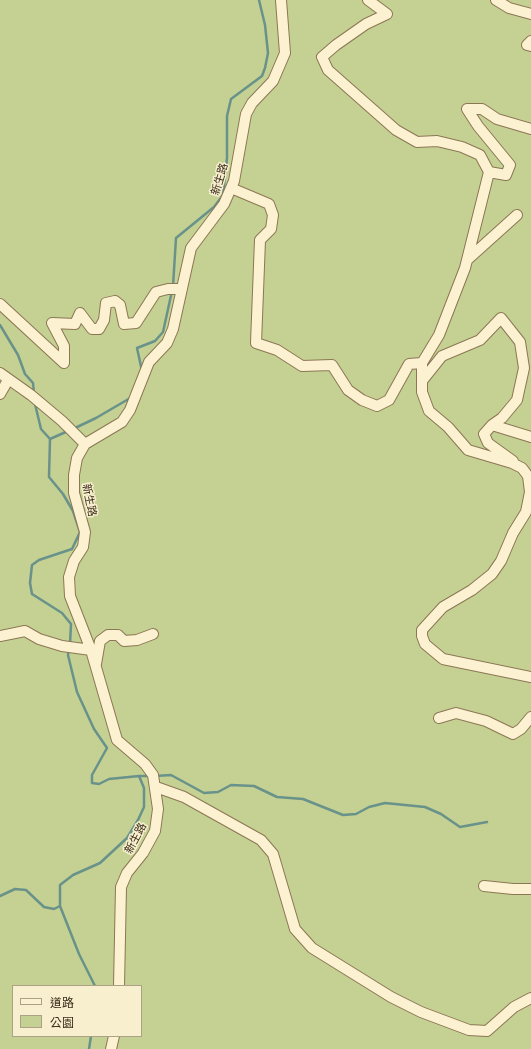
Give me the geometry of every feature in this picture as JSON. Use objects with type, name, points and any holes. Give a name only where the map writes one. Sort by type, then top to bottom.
[{"type":"street","name":"新生路","points":[[119,985],[121,887],[127,873],[142,853],[155,831],[158,809],[154,781],[145,764],[118,740],[91,650],[70,596],[69,577],[74,561],[82,547],[85,532],[74,493],[77,458],[85,444],[122,422],[130,410],[149,362],[167,343],[173,329],[176,289],[191,248],[224,204],[234,181],[246,114],[252,103],[273,81],[285,53],[281,0]]},
{"type":"street","points":[[368,0],[387,14],[366,24],[336,45],[322,57],[328,70],[396,130],[416,142],[437,141],[462,147],[480,155],[489,172],[467,260],[439,335],[422,363],[422,392],[429,410],[448,427],[468,450],[512,463],[522,468]]},
{"type":"street","points":[[496,0],[509,8],[531,14]]},
{"type":"street","points":[[531,41],[527,45],[531,46]]},
{"type":"street","points":[[489,172],[506,175],[510,164],[478,126],[467,109],[482,109],[497,118],[531,129]]},
{"type":"street","points":[[231,188],[269,204],[273,215],[271,229],[260,240],[256,343],[277,350],[302,366],[332,365],[348,390],[362,400],[377,406],[389,400],[409,364],[422,363]]},
{"type":"street","points":[[467,260],[517,215]]},
{"type":"street","points":[[0,304],[64,363],[64,346],[52,323],[76,324],[80,313],[92,329],[98,328],[104,320],[106,303],[115,301],[120,305],[124,324],[136,323],[156,292],[176,289]]},
{"type":"street","points":[[422,381],[442,356],[480,340],[501,318],[520,342],[524,368],[517,400],[502,418],[492,425],[484,434],[488,443],[522,468],[528,476],[530,492],[526,512],[513,533],[501,560],[492,574],[472,590],[443,606],[422,630],[422,636],[425,644],[443,659],[531,677]]},
{"type":"street","points":[[0,373],[40,402],[85,444]]},
{"type":"street","points":[[0,394],[8,380]]},
{"type":"street","points":[[492,425],[531,437]]},
{"type":"street","points":[[0,636],[25,632],[39,639],[63,646],[91,650]]},
{"type":"street","points":[[95,666],[100,642],[108,635],[118,635],[124,642],[137,640],[153,634]]},
{"type":"street","points":[[439,718],[456,714],[486,721],[513,734],[521,729],[531,717]]},
{"type":"street","points":[[154,781],[261,840],[273,854],[295,929],[312,948],[391,997],[421,1012],[469,1030],[487,1031],[514,1007],[531,998]]},
{"type":"street","points":[[484,886],[513,890],[531,889]]},
{"type":"street","points":[[111,1049],[114,1037]]},
{"type":"green space","points":[[0,0],[531,0],[531,1049],[0,1049]]},
{"type":"waterway","points":[[173,286],[176,238],[214,207],[223,195],[227,158],[227,116],[231,99],[262,76],[265,68],[268,53],[265,25],[259,0]]},
{"type":"waterway","points":[[142,371],[137,348],[155,341],[163,332],[172,291]]},
{"type":"waterway","points":[[0,325],[18,355],[25,374],[33,383],[34,393]]},
{"type":"waterway","points":[[73,429],[96,418],[132,397]]},
{"type":"waterway","points":[[35,404],[41,429],[50,439]]},
{"type":"waterway","points":[[68,431],[50,439],[49,477],[63,494],[73,511],[80,532],[72,549],[39,560],[32,565],[30,583],[32,594],[62,613],[71,624],[70,644]]},
{"type":"waterway","points":[[69,649],[68,655],[77,692],[94,729],[107,748],[92,775],[92,783],[99,784],[109,779],[139,776],[144,788],[144,807],[127,838],[100,863],[73,875],[60,885],[60,906],[79,954],[94,985]]},
{"type":"waterway","points":[[155,776],[171,775],[204,793],[218,792],[231,785],[254,786],[277,797],[303,799],[343,815],[356,814],[369,807],[385,803],[425,807],[441,814],[460,827],[487,822]]},
{"type":"waterway","points":[[139,776],[150,776]]},
{"type":"waterway","points":[[0,896],[15,889],[26,890],[44,907],[54,909],[60,906]]},
{"type":"waterway","points":[[89,1049],[91,1037]]}]
